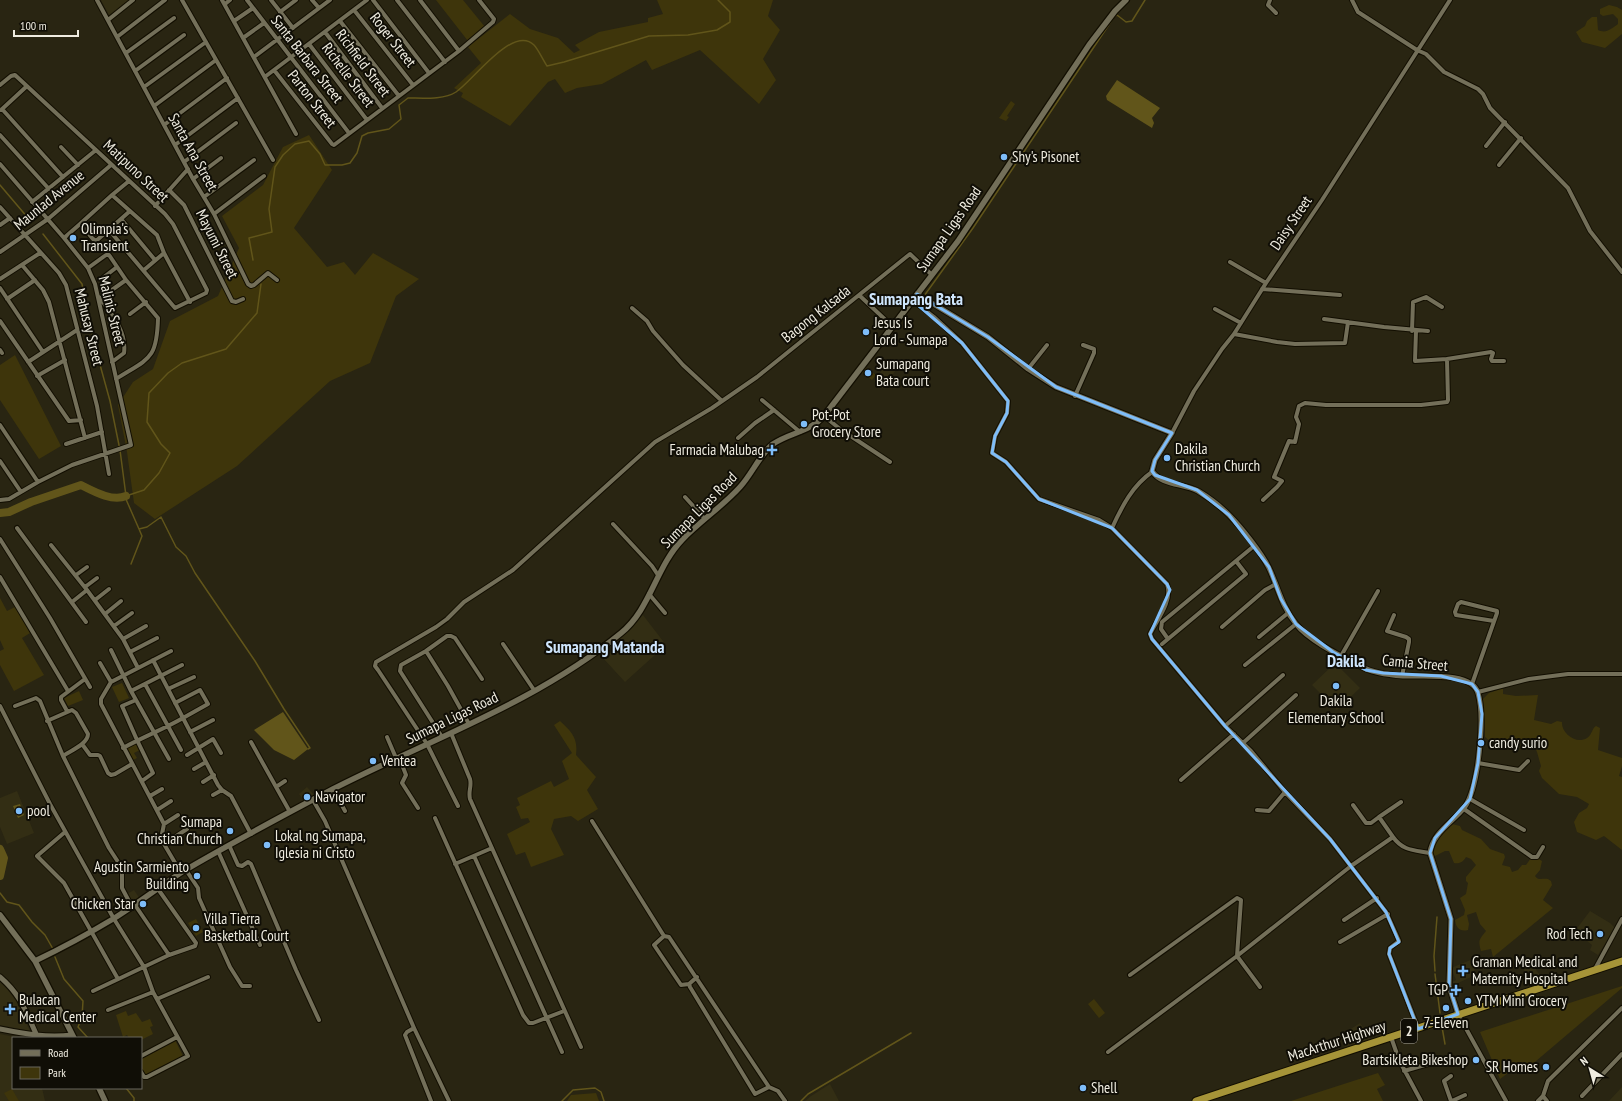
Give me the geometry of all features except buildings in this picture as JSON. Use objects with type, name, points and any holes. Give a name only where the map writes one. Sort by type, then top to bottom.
[{"type":"highway","name":"MacArthur Highway","points":[[1196,1101],[1458,1014],[1622,962]]},
{"type":"main road","name":"Sumapa Ligas Road","points":[[35,961],[114,919],[184,872],[229,845],[333,789],[469,724],[534,690],[583,662],[622,633],[633,622],[658,575],[675,548],[742,484],[771,446],[816,425],[824,416],[893,327],[970,223],[1090,45],[1115,11],[1126,0]]},
{"type":"main road","points":[[0,915],[35,961],[73,1036]]},
{"type":"main road","points":[[99,1089],[105,1101]]},
{"type":"street","name":"Santa Ana Street","points":[[97,0],[193,179],[214,214],[249,286],[254,285],[268,272],[276,280]]},
{"type":"street","points":[[108,20],[133,0]]},
{"type":"street","points":[[117,36],[165,0]]},
{"type":"street","points":[[182,0],[273,160]]},
{"type":"street","points":[[230,0],[223,2],[266,76],[296,134]]},
{"type":"street","name":"Santa Barbara Street","points":[[247,0],[349,133]]},
{"type":"street","points":[[271,0],[293,28]]},
{"type":"street","points":[[280,12],[296,0]]},
{"type":"street","points":[[312,0],[319,8]]},
{"type":"street","points":[[254,57],[330,0]]},
{"type":"street","points":[[266,76],[367,0]]},
{"type":"street","points":[[373,0],[429,73]]},
{"type":"street","points":[[397,0],[445,62]]},
{"type":"street","points":[[420,0],[459,51]]},
{"type":"street","points":[[349,133],[445,62],[494,22],[494,19],[479,0]]},
{"type":"street","points":[[1270,0],[1268,5],[1276,13]]},
{"type":"street","points":[[1352,0],[1358,12],[1416,50],[1426,54],[1444,72],[1478,89],[1483,94],[1490,108],[1521,138],[1568,188],[1590,232],[1622,272]]},
{"type":"street","name":"Daisy Street","points":[[1152,472],[1155,460],[1172,433],[1194,391],[1222,349],[1234,334],[1262,289],[1322,200],[1416,50],[1450,0]]},
{"type":"street","points":[[234,21],[253,8]]},
{"type":"street","name":"Roger Street","points":[[354,10],[413,86]]},
{"type":"street","points":[[126,54],[174,18]]},
{"type":"street","points":[[340,21],[399,96]]},
{"type":"street","points":[[243,38],[264,23]]},
{"type":"street","name":"Richfield Street","points":[[325,32],[382,108]]},
{"type":"street","points":[[135,71],[184,35]]},
{"type":"street","points":[[144,87],[206,42]]},
{"type":"street","name":"Richelle Street","points":[[310,44],[367,120]]},
{"type":"street","points":[[154,106],[216,60]]},
{"type":"street","name":"Parton Street","points":[[274,70],[332,144],[336,144],[349,133]]},
{"type":"street","name":"Matipuno Street","points":[[0,86],[15,75],[173,224],[207,290],[204,295],[190,302]]},
{"type":"street","points":[[164,125],[227,78]]},
{"type":"street","points":[[27,86],[1,110],[63,177]]},
{"type":"street","points":[[175,145],[238,98]]},
{"type":"street","points":[[1486,146],[1504,122]]},
{"type":"street","points":[[184,162],[236,123]]},
{"type":"street","points":[[0,135],[49,189]]},
{"type":"street","points":[[1499,165],[1521,138]]},
{"type":"street","points":[[61,147],[78,164]]},
{"type":"street","points":[[32,202],[96,150]]},
{"type":"street","points":[[193,179],[221,158]]},
{"type":"street","points":[[204,197],[254,160]]},
{"type":"street","name":"Malinis Street","points":[[0,164],[88,268],[95,284],[131,445],[105,454]]},
{"type":"street","name":"Maunlad Avenue","points":[[0,252],[48,219],[111,165]]},
{"type":"street","points":[[155,206],[188,169]]},
{"type":"street","points":[[214,214],[264,176]]},
{"type":"street","points":[[64,238],[129,181]]},
{"type":"street","name":"Mayumi Street","points":[[169,190],[184,205],[232,301],[236,302],[243,299]]},
{"type":"street","points":[[109,230],[175,308],[190,302],[164,253],[157,235],[112,195]]},
{"type":"street","name":"Mahusay Street","points":[[0,207],[59,273],[66,285],[97,406],[109,474]]},
{"type":"street","points":[[80,224],[94,241],[98,240],[130,211]]},
{"type":"street","points":[[0,225],[10,218]]},
{"type":"street","points":[[121,219],[155,260]]},
{"type":"street","points":[[0,279],[40,253]]},
{"type":"street","points":[[144,270],[164,253]]},
{"type":"street","points":[[88,268],[107,254],[109,255],[126,280],[158,318],[158,339],[153,353],[148,359],[116,379]]},
{"type":"street","name":"Bagong Kalsada","points":[[427,744],[375,666],[376,662],[436,627],[447,619],[464,602],[513,570],[655,442],[712,408],[757,377],[910,254],[932,275]]},
{"type":"street","points":[[1230,262],[1266,283]]},
{"type":"street","points":[[22,265],[43,290],[49,302],[85,438]]},
{"type":"street","points":[[104,277],[117,267]]},
{"type":"street","points":[[7,299],[35,280]]},
{"type":"street","points":[[109,292],[126,280]]},
{"type":"street","points":[[0,288],[43,352]]},
{"type":"street","points":[[1262,289],[1340,295]]},
{"type":"street","points":[[917,294],[988,337],[1028,369],[1056,388],[1172,433]]},
{"type":"street","points":[[97,295],[116,319],[123,337],[124,353],[112,362]]},
{"type":"street","points":[[859,295],[893,327]]},
{"type":"street","points":[[1442,306],[1426,297],[1413,302],[1415,361],[1447,359],[1491,352],[1493,353],[1492,360],[1504,361]]},
{"type":"street","points":[[912,300],[934,317],[962,343],[1008,401],[1007,413],[994,436],[992,453],[1006,462],[1038,499],[1099,520],[1112,528],[1168,584],[1170,590],[1150,634],[1152,639],[1226,726],[1243,743],[1285,792],[1330,839],[1388,914],[1399,941],[1390,948],[1388,954],[1418,1028]]},
{"type":"street","points":[[130,314],[146,302]]},
{"type":"street","points":[[632,308],[647,321],[650,328],[683,365],[722,401]]},
{"type":"street","points":[[1215,309],[1241,323]]},
{"type":"street","points":[[1324,319],[1414,331],[1428,331]]},
{"type":"street","points":[[0,321],[69,421],[81,420]]},
{"type":"street","points":[[1234,334],[1295,344],[1345,343],[1348,322]]},
{"type":"street","points":[[28,362],[77,330]]},
{"type":"street","points":[[1028,369],[1047,345]]},
{"type":"street","points":[[1075,396],[1094,353],[1094,349],[1083,345]]},
{"type":"street","points":[[1262,500],[1278,487],[1282,481],[1274,477],[1289,441],[1294,442],[1299,424],[1296,417],[1299,406],[1305,403],[1326,405],[1445,404],[1448,400],[1447,359]]},
{"type":"street","points":[[37,376],[65,360]]},
{"type":"street","points":[[762,400],[800,432]]},
{"type":"street","points":[[738,438],[755,423],[774,410]]},
{"type":"street","points":[[824,416],[890,462]]},
{"type":"street","points":[[0,425],[38,482]]},
{"type":"street","points":[[66,444],[102,432]]},
{"type":"street","points":[[0,500],[9,499],[72,465],[105,454]]},
{"type":"street","points":[[0,461],[21,492]]},
{"type":"street","points":[[1112,528],[1123,505],[1141,480],[1152,472]]},
{"type":"street","name":"Camia Street","points":[[1152,472],[1160,479],[1197,490],[1229,515],[1269,567],[1281,599],[1288,613],[1296,624],[1333,652],[1366,670],[1402,676],[1441,676],[1472,684]]},
{"type":"street","points":[[685,498],[705,519]]},
{"type":"street","points":[[613,524],[652,566],[658,575]]},
{"type":"street","points":[[17,528],[86,622]]},
{"type":"street","points":[[0,539],[50,618],[90,687]]},
{"type":"street","points":[[51,545],[76,575],[123,638],[138,668]]},
{"type":"street","points":[[1168,639],[1160,629],[1162,622],[1254,546]]},
{"type":"street","points":[[1162,644],[1246,574],[1236,561]]},
{"type":"street","points":[[76,575],[87,567]]},
{"type":"street","points":[[0,577],[68,691]]},
{"type":"street","points":[[72,602],[98,578]]},
{"type":"street","points":[[1222,627],[1265,590],[1276,584]]},
{"type":"street","points":[[95,600],[109,589]]},
{"type":"street","points":[[1341,656],[1378,591]]},
{"type":"street","points":[[649,594],[665,613]]},
{"type":"street","points":[[105,614],[121,601]]},
{"type":"street","points":[[1494,621],[1456,615],[1454,612],[1458,604],[1461,602],[1495,610],[1497,613],[1472,684],[1478,692],[1482,714],[1478,763],[1470,799],[1464,809],[1435,838],[1430,853],[1451,919],[1449,986],[1458,1014],[1506,1101]]},
{"type":"street","points":[[114,626],[132,613]]},
{"type":"street","points":[[1259,637],[1288,613]]},
{"type":"street","points":[[1394,615],[1387,631],[1409,639],[1402,676]]},
{"type":"street","points":[[1245,665],[1296,624]]},
{"type":"street","points":[[123,638],[146,626]]},
{"type":"street","points":[[442,737],[400,671],[401,665],[426,651],[447,636],[451,636],[455,638],[482,679]]},
{"type":"street","points":[[130,652],[157,638]]},
{"type":"street","points":[[503,644],[534,690]]},
{"type":"street","points":[[111,650],[131,691],[169,759]]},
{"type":"street","points":[[170,651],[111,682],[101,699],[101,704],[164,824],[162,834],[164,844],[184,872],[198,888],[199,898],[230,967],[242,986],[250,986]]},
{"type":"street","points":[[426,651],[469,724]]},
{"type":"street","points":[[153,660],[206,762],[222,790],[231,796],[251,834]]},
{"type":"street","points":[[100,663],[111,682]]},
{"type":"street","points":[[131,691],[182,665]]},
{"type":"street","points":[[1478,692],[1529,679],[1568,674],[1622,674]]},
{"type":"street","points":[[1226,726],[1283,675]]},
{"type":"street","points":[[168,689],[194,677]]},
{"type":"street","points":[[67,711],[60,699],[68,691],[85,679]]},
{"type":"street","points":[[145,684],[181,750]]},
{"type":"street","points":[[124,748],[137,740],[169,726],[208,704],[200,690],[175,703]]},
{"type":"street","points":[[1243,743],[1296,695]]},
{"type":"street","points":[[15,706],[38,698],[63,756],[109,848],[122,868],[122,888],[133,906],[169,955]]},
{"type":"street","points":[[136,700],[122,706],[153,773],[142,781]]},
{"type":"street","points":[[0,706],[65,832],[114,919],[144,967],[153,992],[188,1056],[147,1077],[144,1077],[142,1074]]},
{"type":"street","points":[[48,721],[72,710],[88,734],[87,739],[82,744],[63,756]]},
{"type":"street","points":[[190,732],[213,720]]},
{"type":"street","points":[[451,732],[470,779],[471,784],[468,793],[470,799],[581,1047]]},
{"type":"street","points":[[1181,780],[1234,734]]},
{"type":"street","points":[[387,737],[406,775],[402,783],[418,808]]},
{"type":"street","points":[[187,755],[213,739],[221,753]]},
{"type":"street","points":[[251,742],[290,812]]},
{"type":"street","points":[[82,744],[90,755],[100,756],[108,773],[111,775],[132,764]]},
{"type":"street","points":[[427,744],[458,806]]},
{"type":"street","points":[[1478,763],[1518,770],[1528,761]]},
{"type":"street","points":[[194,769],[206,762]]},
{"type":"street","points":[[203,782],[214,776]]},
{"type":"street","points":[[276,787],[285,781]]},
{"type":"street","points":[[150,796],[162,789]]},
{"type":"street","points":[[333,789],[345,811]]},
{"type":"street","points":[[213,795],[222,790]]},
{"type":"street","points":[[1258,810],[1269,811],[1285,792]]},
{"type":"street","points":[[1470,799],[1524,830]]},
{"type":"street","points":[[314,800],[325,821],[414,1028],[449,1101]]},
{"type":"street","points":[[157,810],[171,801]]},
{"type":"street","points":[[1353,805],[1366,823],[1371,823],[1401,802]]},
{"type":"street","points":[[1464,809],[1532,857],[1537,857],[1543,847]]},
{"type":"street","points":[[164,824],[178,815]]},
{"type":"street","points":[[1379,817],[1398,845],[1404,848],[1430,853]]},
{"type":"street","points":[[435,818],[523,1015],[529,1023],[533,1023],[564,1011]]},
{"type":"street","points":[[592,822],[664,936],[670,937],[769,1087],[778,1091],[785,1101]]},
{"type":"street","points":[[164,844],[187,829]]},
{"type":"street","points":[[65,832],[37,856],[64,883],[90,932],[118,979]]},
{"type":"street","points":[[1108,1052],[1237,956],[1351,866],[1393,837]]},
{"type":"street","points":[[229,845],[238,865],[242,866],[248,862],[252,864],[287,951],[319,1020]]},
{"type":"street","points":[[455,864],[492,848]]},
{"type":"street","points":[[218,851],[260,945]]},
{"type":"street","points":[[474,856],[562,1052]]},
{"type":"street","points":[[93,991],[169,955],[195,946],[196,943],[158,889]]},
{"type":"street","points":[[1130,976],[1237,898],[1241,900],[1237,956],[1260,987]]},
{"type":"street","points":[[1344,920],[1377,898]]},
{"type":"street","points":[[1340,942],[1388,914]]},
{"type":"street","points":[[1595,970],[1622,919]]},
{"type":"street","points":[[664,936],[654,945],[681,985],[689,984],[697,977]]},
{"type":"street","points":[[0,977],[12,987],[22,1001],[37,1036]]},
{"type":"street","points":[[157,999],[208,977]]},
{"type":"street","points":[[689,984],[755,1094],[769,1087]]},
{"type":"street","points":[[108,1010],[153,992]]},
{"type":"street","points":[[1538,1101],[1542,1096],[1548,1081],[1622,1008]]},
{"type":"street","points":[[414,1028],[405,1035],[432,1101]]},
{"type":"street","points":[[0,1029],[37,1036],[73,1036]]},
{"type":"street","points":[[142,1055],[178,1037]]},
{"type":"street","points":[[1391,1037],[1404,1071],[1421,1101]]},
{"type":"street","points":[[1582,1096],[1622,1054]]},
{"type":"street","points":[[1404,1071],[1435,1062]]},
{"type":"street","points":[[1451,1076],[1444,1081],[1452,1101],[1465,1095]]},
{"type":"street","points":[[1542,1096],[1547,1101]]},
{"type":"highlighted area","points":[[917,294],[988,337],[1056,387],[1172,433],[1155,460],[1152,471],[1155,475],[1197,490],[1229,515],[1269,567],[1281,599],[1296,624],[1333,652],[1366,670],[1383,673],[1441,676],[1472,684],[1478,692],[1482,714],[1478,763],[1470,799],[1435,838],[1430,853],[1451,919],[1449,986],[1458,1014],[1418,1029],[1389,954],[1390,948],[1399,942],[1386,912],[1330,839],[1225,726],[1152,639],[1150,634],[1170,590],[1167,584],[1112,528],[1039,499],[1006,462],[992,453],[995,436],[1007,413],[1008,401],[962,343],[912,300]]},
{"type":"shaded area","points":[[101,0],[129,0],[109,15]]},
{"type":"shaded area","points":[[1117,80],[1160,108],[1152,118],[1154,123],[1152,128],[1107,100],[1106,96]]},
{"type":"shaded area","points":[[887,363],[896,370],[883,388],[874,381]]},
{"type":"shaded area","points":[[643,615],[666,645],[625,682],[603,658],[613,651],[608,645],[627,631]]},
{"type":"shaded area","name":"Dakila Elementary School","points":[[1335,663],[1360,688],[1337,710],[1312,685]]},
{"type":"shaded area","points":[[283,712],[308,749],[294,760],[274,750],[254,730]]},
{"type":"shaded area","points":[[307,787],[315,796],[305,802],[299,794]]},
{"type":"shaded area","points":[[17,791],[34,833],[7,844],[0,827],[0,798]]},
{"type":"shaded area","name":"pool","points":[[20,804],[24,815],[18,818],[13,806]]},
{"type":"shaded area","points":[[134,890],[140,899],[134,903],[127,894]]},
{"type":"shaded area","points":[[1590,911],[1610,923],[1615,928],[1598,955],[1590,950],[1592,945],[1575,931]]},
{"type":"shaded area","name":"Graman Medical and Maternity Hospital","points":[[1473,959],[1475,975],[1454,985],[1452,982],[1456,980],[1451,968]]},
{"type":"shaded area","points":[[1531,962],[1543,980],[1530,986],[1523,967]]},
{"type":"shaded area","name":"Bulacan Medical Center","points":[[0,982],[16,1001],[30,1031],[0,1025]]},
{"type":"shaded area","points":[[1360,1023],[1371,1038],[1345,1048],[1340,1036]]},
{"type":"shaded area","points":[[0,1034],[14,1037],[12,1037],[12,1089],[42,1089],[45,1101],[0,1101]]},
{"type":"shaded area","points":[[830,1084],[839,1101],[805,1101],[811,1096]]},
{"type":"shaded area","points":[[1622,1087],[1622,1101],[1609,1101]]},
{"type":"green space","points":[[436,0],[463,0],[485,27],[468,41]]},
{"type":"green space","points":[[657,0],[773,0],[768,16],[780,30],[763,59],[776,80],[759,104],[700,50],[652,70],[646,60],[602,84],[577,88],[565,93],[555,79],[548,82],[510,126],[461,97],[463,93],[454,88],[481,63],[468,47],[510,14],[530,29],[558,38],[574,53],[580,50],[575,45],[599,32],[648,22],[648,18],[663,14]]},
{"type":"green space","points":[[1609,5],[1622,10],[1622,34],[1605,48],[1582,42],[1576,32],[1585,26],[1587,21],[1592,17],[1597,17],[1598,30],[1601,31],[1608,30],[1618,24],[1618,19],[1613,14],[1603,16],[1600,14],[1600,9]]},
{"type":"green space","points":[[1011,101],[1015,104],[1007,116],[1009,117],[1006,121],[999,118]]},
{"type":"green space","points":[[309,135],[332,170],[294,228],[327,267],[344,262],[355,275],[373,253],[419,279],[396,296],[370,363],[330,381],[237,466],[155,519],[134,503],[127,452],[118,405],[133,382],[153,369],[170,321],[218,296],[239,248],[222,216],[263,185],[283,147]]},
{"type":"green space","points":[[15,355],[61,446],[39,459],[0,400],[0,365]]},
{"type":"green space","name":"Sumapang Bata court","points":[[864,366],[876,375],[872,380],[860,371]]},
{"type":"green space","points":[[0,598],[7,611],[15,607],[30,633],[22,638],[44,675],[14,691],[0,665],[0,651],[4,649],[0,640]]},
{"type":"green space","points":[[122,683],[129,698],[119,702],[112,687]]},
{"type":"green space","points":[[1503,688],[1503,694],[1516,696],[1538,695],[1534,720],[1551,724],[1557,721],[1562,722],[1564,730],[1574,739],[1583,740],[1590,735],[1596,726],[1600,728],[1598,750],[1622,758],[1622,766],[1619,776],[1622,777],[1622,850],[1604,836],[1596,840],[1577,832],[1574,822],[1579,813],[1587,808],[1589,804],[1577,797],[1559,794],[1542,778],[1539,771],[1541,766],[1534,745],[1531,743],[1491,742],[1485,737],[1484,714],[1481,701],[1489,693]]},
{"type":"green space","points":[[79,691],[83,700],[68,706],[64,698]]},
{"type":"green space","points":[[560,721],[568,729],[575,740],[576,755],[596,777],[587,790],[598,809],[578,821],[571,816],[554,819],[551,829],[564,855],[531,867],[525,852],[516,855],[507,834],[530,822],[528,818],[521,819],[516,807],[520,805],[517,798],[551,781],[554,787],[569,779],[562,761],[572,753],[554,725]]},
{"type":"green space","points":[[137,743],[140,750],[134,753],[137,758],[131,761],[125,749]]},
{"type":"green space","points":[[1452,824],[1460,826],[1462,830],[1481,839],[1490,849],[1504,854],[1505,857],[1502,865],[1510,867],[1512,872],[1518,870],[1522,865],[1526,865],[1531,858],[1537,858],[1542,861],[1540,870],[1535,876],[1551,881],[1552,885],[1543,900],[1553,908],[1493,957],[1491,949],[1481,951],[1480,940],[1486,931],[1480,924],[1476,912],[1467,915],[1469,924],[1468,930],[1461,930],[1457,927],[1455,920],[1464,915],[1465,910],[1460,898],[1466,894],[1468,883],[1466,881],[1466,877],[1476,865],[1471,859],[1466,857],[1461,862],[1454,863],[1449,851],[1445,851],[1435,856],[1432,854],[1432,849],[1435,845],[1434,843],[1438,837]]},
{"type":"green space","name":"Villa Tierra Basketball Court","points":[[196,919],[203,932],[196,936],[188,923]]},
{"type":"green space","points":[[1622,986],[1622,988],[1522,1073],[1516,1067],[1500,1079],[1480,1032]]},
{"type":"green space","points":[[1094,999],[1105,1013],[1099,1018],[1088,1004]]},
{"type":"green space","points":[[126,1011],[128,1016],[136,1013],[142,1022],[150,1019],[153,1026],[150,1027],[153,1034],[142,1040],[142,1037],[128,1037],[127,1035],[123,1037],[116,1015]]},
{"type":"green space","points":[[175,1040],[183,1056],[145,1076],[142,1069],[142,1057]]},
{"type":"green space","points":[[1378,1073],[1385,1085],[1377,1089],[1383,1101],[1291,1101]]},
{"type":"green space","points":[[12,1089],[19,1101],[9,1101],[4,1093]]},
{"type":"green space","points":[[596,1093],[599,1101],[567,1101],[571,1095]]},
{"type":"waterway","points":[[253,260],[249,238],[272,232],[269,209],[275,167],[283,155],[295,144],[309,141],[320,154],[325,165],[342,165],[350,163],[357,153],[362,136],[368,133],[389,129],[401,119],[399,105],[408,98],[426,98],[451,95],[463,86],[494,56],[515,42],[525,41],[534,45],[547,66],[649,36],[688,35],[717,30],[730,22],[730,12],[718,0]]},
{"type":"waterway","points":[[919,303],[973,228],[1114,17],[1117,15],[1126,22],[1132,21],[1145,0]]},
{"type":"waterway","points":[[0,185],[28,218]]},
{"type":"waterway","points":[[43,234],[82,284],[94,343],[110,401],[120,450],[126,496],[144,490],[159,473],[170,453],[161,444],[147,422],[149,393],[168,373],[182,363],[226,349],[257,313],[261,284]]},
{"type":"waterway","points":[[0,513],[9,512],[31,502],[81,485],[109,497],[115,498],[126,496]]},
{"type":"waterway","points":[[125,497],[139,529],[147,527],[161,517],[176,547],[186,556],[195,573],[255,661],[310,748],[308,749]]},
{"type":"waterway","points":[[131,564],[142,536],[139,529]]},
{"type":"waterway","points":[[0,849],[4,858],[0,876]]},
{"type":"waterway","points":[[0,893],[7,902],[19,905],[32,922],[45,935],[53,949]]},
{"type":"waterway","points":[[1435,971],[1434,956],[1437,917]]},
{"type":"waterway","points":[[55,957],[64,979],[83,1001],[82,1017],[78,1027],[87,1037]]},
{"type":"waterway","points":[[1435,974],[1440,1013]]},
{"type":"waterway","points":[[1442,1027],[1445,1044]]},
{"type":"waterway","points":[[801,1101],[808,1094],[911,1033]]},
{"type":"waterway","points":[[562,1101],[573,1090],[595,1088],[601,1092],[604,1101]]},
{"type":"waterway","points":[[127,1089],[134,1098],[134,1101]]},
{"type":"place","name":"Shy's Pisonet","points":[[1004,157]]},
{"type":"place","name":"Olimpia's Transient","points":[[73,238]]},
{"type":"place","name":"Jesus Is Lord - Sumapa","points":[[866,332]]},
{"type":"place","name":"Sumapang Bata court","points":[[868,373]]},
{"type":"place","name":"Pot-Pot Grocery Store","points":[[804,424]]},
{"type":"place","name":"Farmacia Malubag","points":[[772,450]]},
{"type":"place","name":"Dakila Christian Church","points":[[1167,458]]},
{"type":"place","name":"Dakila Elementary School","points":[[1336,686]]},
{"type":"place","name":"candy surio","points":[[1481,743]]},
{"type":"place","name":"Ventea","points":[[373,761]]},
{"type":"place","name":"Navigator","points":[[307,797]]},
{"type":"place","name":"pool","points":[[19,811]]},
{"type":"place","name":"Sumapa Christian Church","points":[[230,831]]},
{"type":"place","name":"Lokal ng Sumapa, Iglesia ni Cristo","points":[[267,845]]},
{"type":"place","name":"Agustin Sarmiento Building","points":[[197,876]]},
{"type":"place","name":"Chicken Star","points":[[143,904]]},
{"type":"place","name":"Villa Tierra Basketball Court","points":[[196,928]]},
{"type":"place","name":"Rod Tech","points":[[1600,934]]},
{"type":"place","name":"Graman Medical and Maternity Hospital","points":[[1463,971]]},
{"type":"place","name":"TGP","points":[[1456,990]]},
{"type":"place","name":"YTM Mini Grocery","points":[[1468,1001]]},
{"type":"place","name":"7-Eleven","points":[[1446,1008]]},
{"type":"place","name":"Bulacan Medical Center","points":[[10,1009]]},
{"type":"place","name":"Bartsikleta Bikeshop","points":[[1476,1060]]},
{"type":"place","name":"SR Homes","points":[[1546,1067]]},
{"type":"place","name":"Shell","points":[[1083,1088]]},
{"type":"district","name":"Sumapang Bata","points":[[916,299]]},
{"type":"district","name":"Sumapang Matanda","points":[[605,647]]},
{"type":"district","name":"Dakila","points":[[1346,661]]}]
